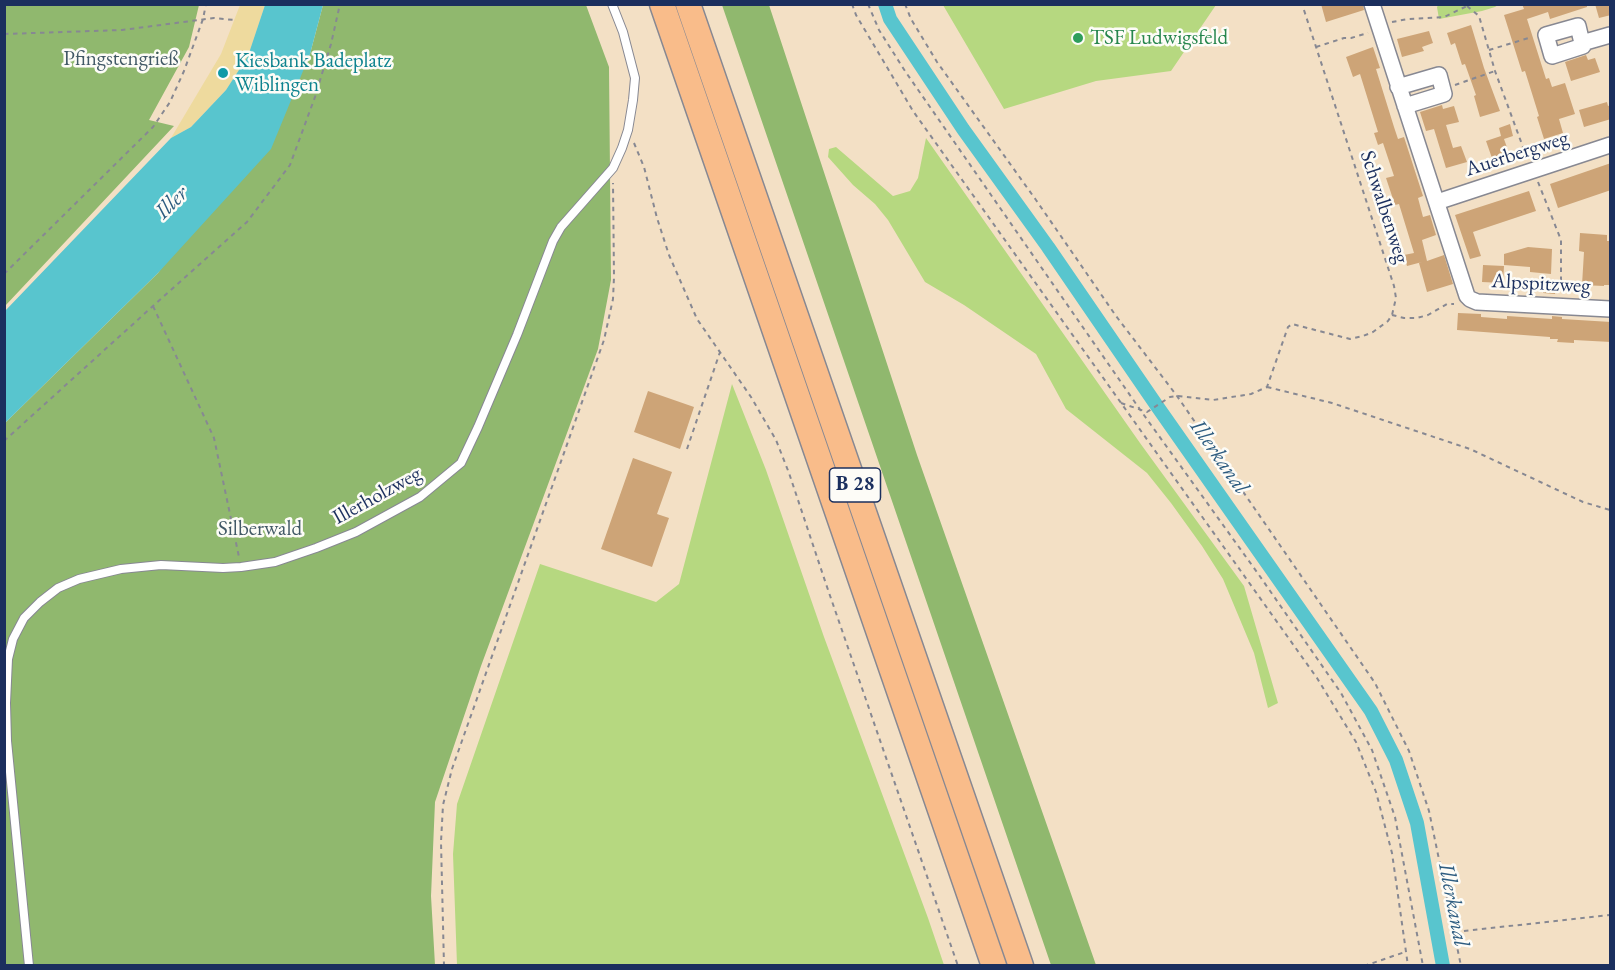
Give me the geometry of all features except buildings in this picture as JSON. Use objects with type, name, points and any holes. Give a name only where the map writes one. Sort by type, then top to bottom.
[{"type":"highway","name":"B 28","points":[[662,4],[994,966]]},
{"type":"highway","name":"B 28","points":[[688,4],[1021,966]]},
{"type":"street","points":[[1372,4],[1467,296],[1470,299]]},
{"type":"street","points":[[1578,26],[1582,43],[1583,46],[1552,56],[1546,35],[1578,26]]},
{"type":"street","points":[[1582,43],[1611,35]]},
{"type":"street","points":[[1398,87],[1439,75],[1444,94],[1404,106]]},
{"type":"street","name":"Auerbergweg","points":[[1437,202],[1611,145]]},
{"type":"street","name":"Alpspitzweg","points":[[1470,299],[1477,302],[1611,309]]},
{"type":"lane","name":"Illerholzweg","points":[[29,966],[6,722],[8,659],[13,639],[24,618],[58,588],[80,579],[121,568],[161,565],[241,567],[275,562],[316,548],[356,532],[420,496],[461,464],[518,335],[553,241],[561,227],[613,168],[628,130],[635,78],[623,32],[612,4]]},
{"type":"path","points":[[4,274],[153,127],[170,102],[184,71],[203,19],[206,4]]},
{"type":"path","points":[[4,441],[247,222],[290,165],[318,86],[340,4]]},
{"type":"path","points":[[852,4],[856,15],[913,111],[1317,678],[1356,742],[1376,792],[1392,853],[1408,966]]},
{"type":"path","points":[[868,4],[879,30],[905,71],[1141,411],[1341,693],[1372,750],[1395,817],[1423,966]]},
{"type":"path","points":[[905,4],[937,63],[1116,316],[1177,396],[1375,683],[1409,751],[1429,812],[1461,966]]},
{"type":"path","name":"Schwalbenweg","points":[[1302,4],[1395,286],[1396,298],[1392,315]]},
{"type":"path","points":[[1316,47],[1380,29],[1392,22],[1444,17],[1467,5],[1479,16],[1495,71],[1560,240],[1561,306]]},
{"type":"path","points":[[4,34],[122,30],[214,18],[234,20]]},
{"type":"path","points":[[1489,50],[1546,35]]},
{"type":"path","points":[[1443,89],[1495,71]]},
{"type":"path","points":[[628,130],[644,167],[657,218],[676,272],[697,319],[776,440],[958,966]]},
{"type":"path","points":[[444,966],[441,842],[443,805],[452,769],[603,340],[613,299],[613,168]]},
{"type":"path","points":[[1268,387],[1288,327],[1292,324],[1350,339],[1373,332],[1388,321],[1392,315],[1410,318],[1428,315],[1447,304],[1464,304],[1470,299]]},
{"type":"path","points":[[153,306],[214,438],[241,567]]},
{"type":"path","points":[[687,449],[720,352]]},
{"type":"path","points":[[1121,403],[1147,412],[1170,397],[1213,400],[1251,394],[1268,387],[1332,403],[1470,449],[1583,502],[1611,510]]},
{"type":"path","points":[[1455,932],[1611,915]]},
{"type":"path","points":[[1364,966],[1405,952]]},
{"type":"green space","name":"Pfingstengrieß","points":[[5,4],[199,5],[189,47],[149,120],[174,126],[5,306]]},
{"type":"green space","points":[[1439,4],[1498,5],[1482,11],[1439,19],[1437,7]]},
{"type":"green space","name":"Silberwald","points":[[323,5],[586,5],[609,67],[611,280],[598,349],[481,666],[435,802],[431,896],[435,965],[5,966],[5,423],[158,273],[310,54]]},
{"type":"green space","points":[[722,5],[769,5],[917,455],[1096,965],[1051,965]]},
{"type":"green space","name":"TSF Ludwigsfeld","points":[[943,5],[1216,5],[1171,71],[1096,81],[1004,109]]},
{"type":"green space","points":[[926,138],[1140,443],[1244,586],[1278,703],[1268,708],[1254,653],[1223,579],[1202,546],[1147,473],[1066,409],[1036,354],[964,305],[925,282],[888,220],[828,157],[829,149],[836,147],[893,196],[910,191],[918,178]]},
{"type":"green space","points":[[732,384],[766,470],[824,637],[944,965],[457,965],[453,854],[457,804],[540,564],[656,602],[679,584]]},
{"type":"sand","name":"Kiesbank Badeplatz Wiblingen","points":[[240,5],[265,5],[248,57],[226,90],[191,127],[171,138],[221,54]]},
{"type":"water","name":"Iller","points":[[265,5],[323,5],[310,54],[271,149],[158,273],[5,423],[5,311],[171,138],[191,127],[226,90],[248,56]]},
{"type":"waterway","name":"Illerkanal","points":[[885,4],[890,19],[963,129],[1048,247],[1371,711],[1396,760],[1417,823],[1443,966]]},
{"type":"place","name":"TSF Ludwigsfeld","points":[[1078,38]]},
{"type":"place","name":"Kiesbank Badeplatz Wiblingen","points":[[223,73]]}]
